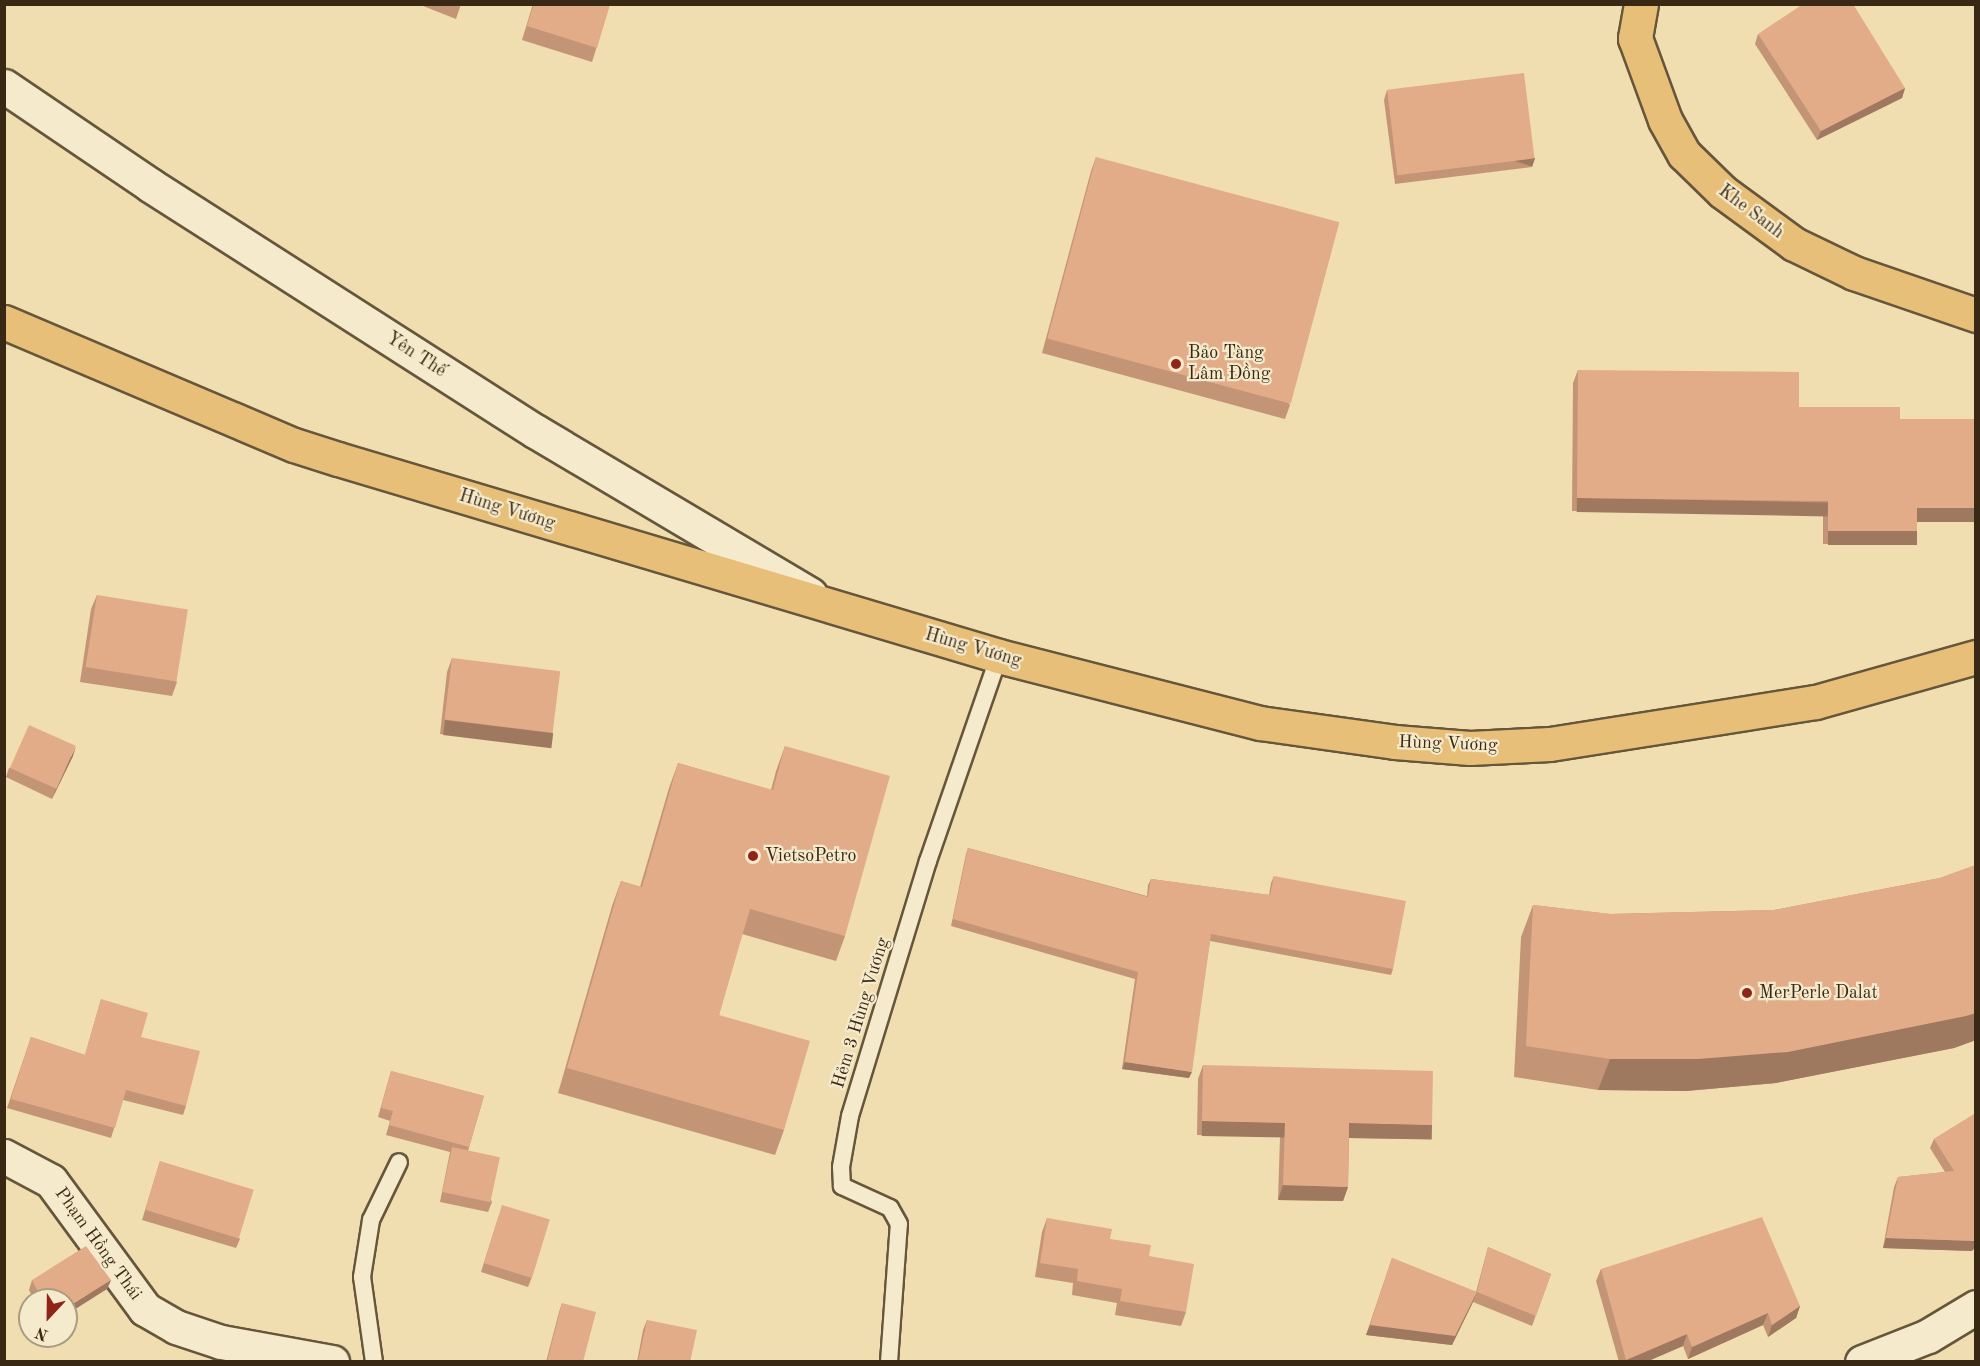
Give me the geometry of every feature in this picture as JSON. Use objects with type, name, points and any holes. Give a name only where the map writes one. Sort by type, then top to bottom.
[{"type":"highway","name":"Khe Sanh","points":[[1641,4],[1635,38],[1665,120],[1684,154],[1723,192],[1794,244],[1854,273],[1976,315]]},
{"type":"highway","name":"Hùng Vương","points":[[4,322],[294,445],[999,656],[1260,723],[1395,742],[1470,748],[1550,744],[1659,729],[1816,702],[1974,659]]},
{"type":"street","name":"Yên Thế","points":[[4,86],[140,178],[535,431],[837,609]]},
{"type":"street","name":"Phạm Hồng Thái","points":[[4,1156],[51,1181],[145,1309],[176,1327],[221,1342],[285,1358],[332,1362]]},
{"type":"street","points":[[1862,1362],[1928,1336],[1976,1307]]},
{"type":"lane","name":"Hẻm 3 Hùng Vương","points":[[889,1362],[899,1224],[890,1208],[842,1186],[841,1167],[850,1116],[928,861],[999,656]]},
{"type":"lane","points":[[374,1362],[362,1277],[371,1220],[399,1162]]},
{"type":"building","points":[[534,4],[610,4],[597,48],[527,26]]},
{"type":"building","points":[[1803,4],[1853,4],[1905,88],[1821,131],[1758,34]]},
{"type":"building","points":[[1524,73],[1534,158],[1398,175],[1387,90]]},
{"type":"building","points":[[1096,157],[1339,222],[1291,404],[1047,339]]},
{"type":"building","points":[[1578,370],[1799,372],[1799,407],[1900,407],[1900,419],[1976,419],[1976,508],[1917,508],[1917,531],[1828,531],[1828,501],[1577,498]]},
{"type":"building","points":[[97,595],[188,609],[176,681],[86,667]]},
{"type":"building","points":[[452,658],[560,671],[553,733],[444,720]]},
{"type":"building","points":[[29,725],[76,746],[56,789],[10,768]]},
{"type":"building","points":[[785,746],[890,776],[845,936],[750,909],[719,1015],[810,1041],[784,1130],[567,1068],[621,881],[642,887],[678,763],[773,790]]},
{"type":"building","points":[[968,848],[1148,897],[1151,879],[1270,895],[1274,876],[1406,901],[1393,969],[1211,934],[1192,1072],[1125,1062],[1138,972],[953,919]]},
{"type":"building","name":"MerPerle Dalat","points":[[1976,865],[1976,1013],[1788,1052],[1698,1059],[1610,1059],[1526,1046],[1533,905],[1610,914],[1774,910],[1940,878]]},
{"type":"building","points":[[101,999],[148,1013],[141,1037],[200,1051],[186,1106],[126,1090],[115,1128],[11,1099],[31,1037],[85,1055]]},
{"type":"building","points":[[1203,1065],[1433,1071],[1432,1125],[1349,1123],[1348,1187],[1283,1185],[1285,1123],[1202,1121]]},
{"type":"building","points":[[391,1071],[484,1096],[469,1147],[389,1125],[393,1111],[381,1108]]},
{"type":"building","points":[[1976,1113],[1976,1241],[1886,1238],[1898,1177],[1954,1171],[1934,1139]]},
{"type":"building","points":[[452,1147],[500,1157],[490,1202],[442,1192]]},
{"type":"building","points":[[160,1161],[254,1190],[239,1238],[145,1210]]},
{"type":"building","points":[[502,1205],[550,1220],[532,1278],[484,1263]]},
{"type":"building","points":[[1762,1217],[1800,1306],[1772,1325],[1768,1313],[1692,1347],[1687,1334],[1626,1360],[1601,1269]]},
{"type":"building","points":[[1047,1218],[1112,1229],[1110,1239],[1151,1245],[1149,1256],[1194,1264],[1186,1312],[1120,1301],[1122,1289],[1077,1281],[1078,1269],[1040,1263]]},
{"type":"building","points":[[86,1246],[111,1280],[78,1301],[78,1288],[36,1288],[32,1280]]},
{"type":"building","points":[[1488,1247],[1551,1274],[1536,1316],[1477,1292]]},
{"type":"building","points":[[1392,1258],[1477,1292],[1455,1336],[1370,1325]]},
{"type":"building","points":[[562,1303],[596,1312],[583,1362],[547,1362]]},
{"type":"building","points":[[647,1320],[697,1330],[690,1362],[638,1362]]},
{"type":"place","name":"Bảo Tàng Lâm Đồng","points":[[1176,364]]},
{"type":"place","name":"VietsoPetro","points":[[753,856]]},
{"type":"place","name":"MerPerle Dalat","points":[[1747,993]]}]
